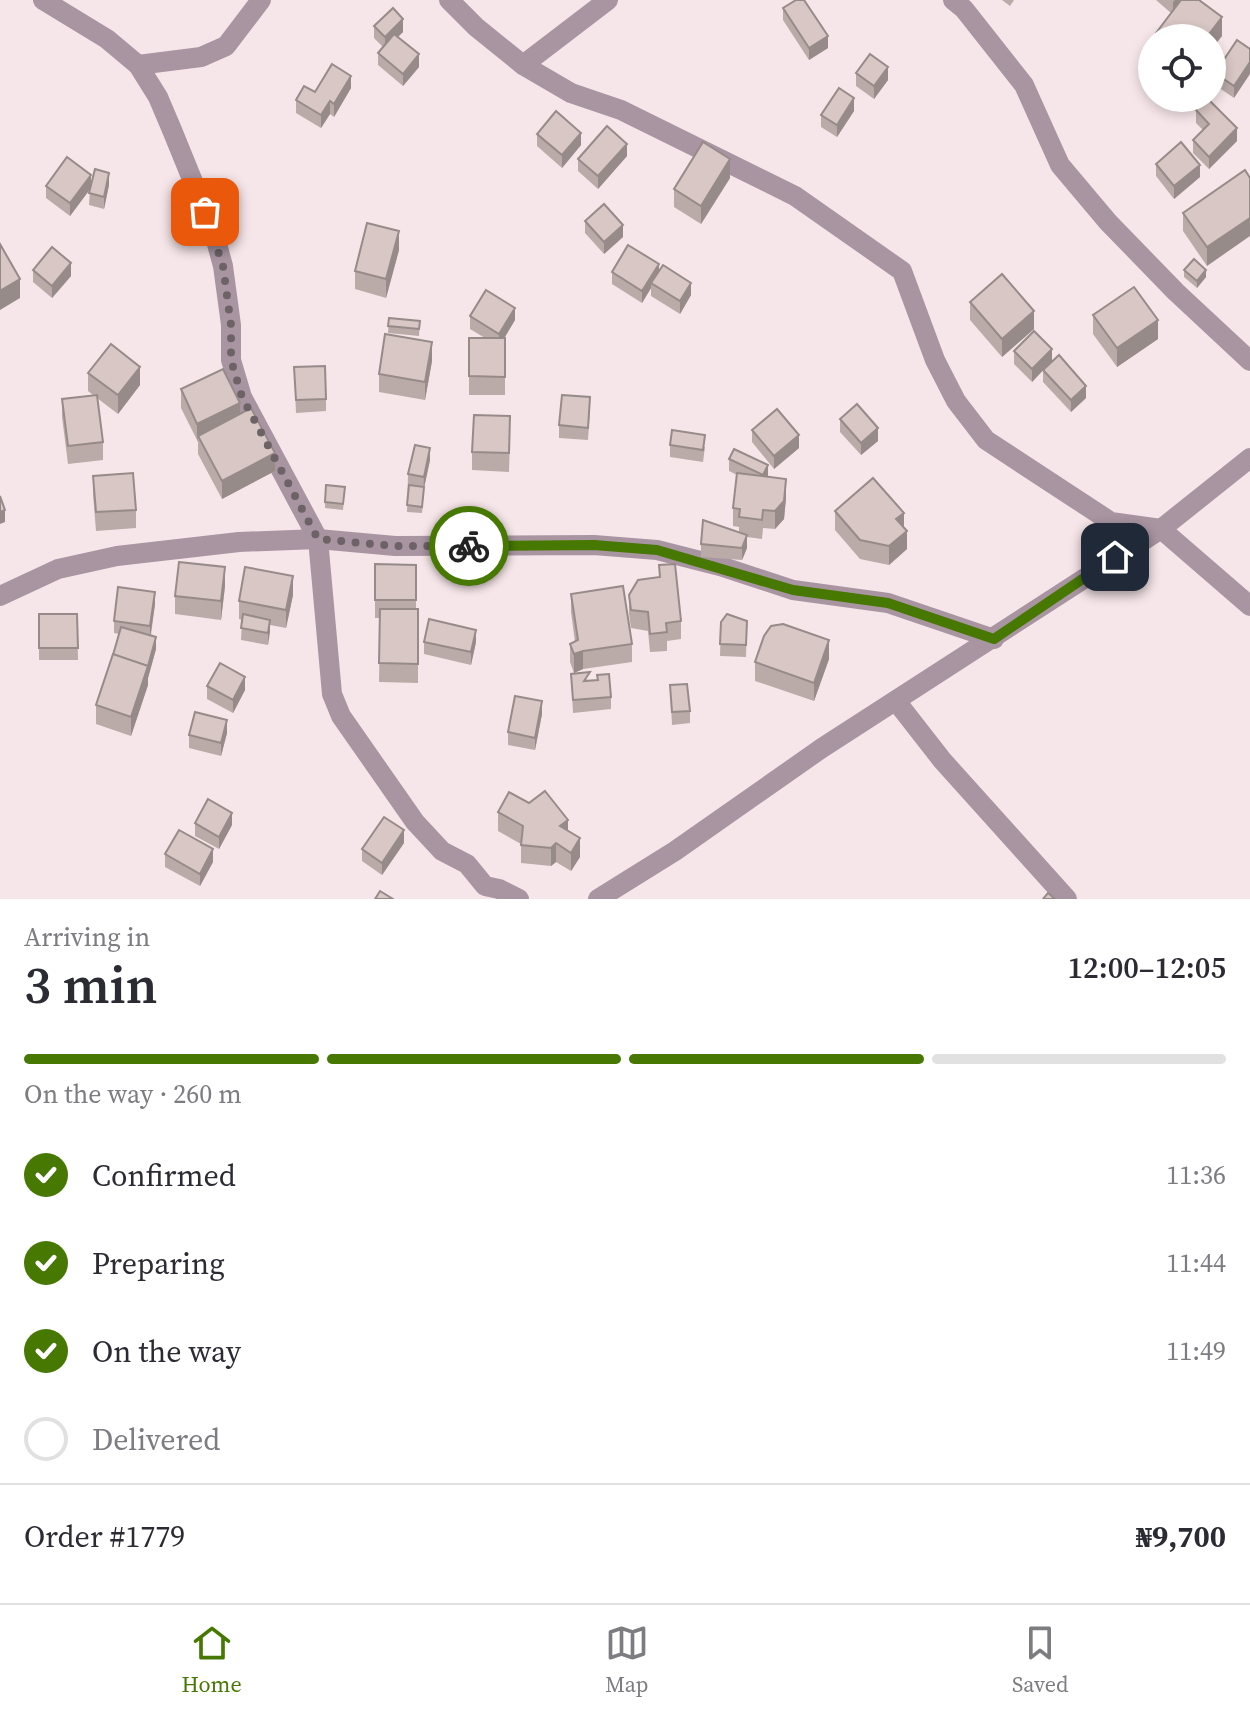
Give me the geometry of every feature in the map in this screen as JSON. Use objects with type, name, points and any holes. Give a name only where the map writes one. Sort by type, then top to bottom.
[{"type":"street","points":[[43,0],[107,39],[138,65],[163,108],[214,233],[223,266],[231,325],[231,360],[242,397],[318,539],[332,694],[341,716],[415,822],[442,851],[467,864],[485,886],[519,899]]},
{"type":"street","points":[[138,65],[201,57],[226,46],[261,0]]},
{"type":"street","points":[[449,0],[476,27],[523,65],[571,93],[621,110],[795,196],[902,271],[935,360],[956,401],[986,440],[1111,522],[1161,529],[1250,606]]},
{"type":"street","points":[[523,65],[608,0]]},
{"type":"street","points":[[953,0],[964,9],[1024,85],[1060,165],[1108,222],[1166,282],[1250,361]]},
{"type":"street","points":[[598,899],[675,851],[822,748],[1161,529],[1250,458]]},
{"type":"street","points":[[0,596],[58,569],[117,556],[239,542],[318,539],[395,546],[594,545],[657,550],[793,590],[888,603],[994,639]]},
{"type":"street","points":[[896,701],[942,760],[1067,899]]},
{"type":"building","points":[[796,0],[804,0],[828,36],[809,48],[783,8]]},
{"type":"building","points":[[1181,0],[1199,0],[1222,17],[1217,24],[1163,24]]},
{"type":"building","points":[[393,8],[403,19],[385,37],[374,26]]},
{"type":"building","points":[[394,34],[419,54],[403,74],[378,53]]},
{"type":"building","points":[[1237,40],[1250,49],[1250,62],[1234,86],[1226,81],[1226,56]]},
{"type":"building","points":[[870,54],[888,67],[874,86],[856,73]]},
{"type":"building","points":[[332,64],[351,76],[334,104],[330,101],[321,115],[296,100],[304,86],[315,92]]},
{"type":"building","points":[[839,88],[854,98],[837,125],[821,115]]},
{"type":"building","points":[[556,111],[581,133],[562,155],[537,134]]},
{"type":"building","points":[[1198,112],[1221,112],[1237,128],[1209,157],[1193,140],[1209,124]]},
{"type":"building","points":[[607,126],[627,144],[598,176],[578,159]]},
{"type":"building","points":[[703,142],[730,159],[701,206],[674,189]]},
{"type":"building","points":[[1181,142],[1200,165],[1174,186],[1156,164]]},
{"type":"building","points":[[67,157],[91,175],[70,203],[46,186]]},
{"type":"building","points":[[95,169],[109,173],[104,197],[89,193]]},
{"type":"building","points":[[1245,170],[1250,178],[1250,218],[1207,247],[1183,213]]},
{"type":"building","points":[[604,204],[623,225],[604,242],[585,221]]},
{"type":"building","points":[[367,223],[399,231],[386,279],[355,271]]},
{"type":"building","points":[[0,244],[20,279],[0,291]]},
{"type":"building","points":[[628,245],[659,264],[642,291],[612,272]]},
{"type":"building","points":[[52,247],[71,263],[52,286],[33,270]]},
{"type":"building","points":[[1194,259],[1206,270],[1197,281],[1184,270]]},
{"type":"building","points":[[663,265],[691,283],[680,301],[651,283]]},
{"type":"building","points":[[1002,274],[1034,311],[1002,339],[970,302]]},
{"type":"building","points":[[1134,287],[1158,320],[1117,348],[1093,315]]},
{"type":"building","points":[[486,290],[515,308],[499,334],[470,316]]},
{"type":"building","points":[[389,318],[420,321],[419,329],[388,326]]},
{"type":"building","points":[[1034,331],[1052,349],[1032,369],[1014,351]]},
{"type":"building","points":[[385,334],[432,342],[425,382],[379,374]]},
{"type":"building","points":[[469,338],[505,338],[505,377],[469,376]]},
{"type":"building","points":[[111,344],[140,367],[118,395],[88,373]]},
{"type":"building","points":[[1059,355],[1086,386],[1071,400],[1043,370]]},
{"type":"building","points":[[325,366],[326,399],[296,400],[294,367]]},
{"type":"building","points":[[223,369],[240,403],[197,424],[181,389]]},
{"type":"building","points":[[97,395],[103,442],[68,446],[62,399]]},
{"type":"building","points":[[562,395],[590,397],[588,428],[559,425]]},
{"type":"building","points":[[857,404],[878,428],[861,443],[840,419]]},
{"type":"building","points":[[251,408],[275,453],[222,481],[198,436]]},
{"type":"building","points":[[777,409],[799,435],[774,456],[752,430]]},
{"type":"building","points":[[474,415],[510,416],[509,453],[472,452]]},
{"type":"building","points":[[672,430],[705,435],[703,450],[670,445]]},
{"type":"building","points":[[415,445],[430,448],[424,477],[408,474]]},
{"type":"building","points":[[734,449],[768,465],[763,475],[729,459]]},
{"type":"building","points":[[133,473],[136,510],[96,512],[93,476]]},
{"type":"building","points":[[737,473],[786,479],[784,501],[775,511],[763,510],[762,520],[739,517],[740,509],[733,508]]},
{"type":"building","points":[[873,478],[904,513],[896,519],[907,531],[889,546],[860,540],[835,511]]},
{"type":"building","points":[[326,485],[345,487],[343,504],[325,502]]},
{"type":"building","points":[[409,485],[424,487],[422,507],[407,505]]},
{"type":"building","points":[[703,520],[747,535],[742,548],[701,544]]},
{"type":"building","points":[[179,562],[225,567],[221,601],[175,596]]},
{"type":"building","points":[[375,564],[416,565],[416,600],[375,600]]},
{"type":"building","points":[[675,564],[681,621],[666,623],[667,632],[650,634],[648,612],[631,610],[629,595],[638,580],[660,577],[659,565]]},
{"type":"building","points":[[245,567],[293,576],[286,610],[239,601]]},
{"type":"building","points":[[623,586],[632,644],[574,654],[570,644],[578,640],[571,594]]},
{"type":"building","points":[[118,587],[155,592],[150,626],[114,621]]},
{"type":"building","points":[[380,609],[418,609],[418,664],[379,663]]},
{"type":"building","points":[[39,614],[77,614],[78,648],[39,648]]},
{"type":"building","points":[[243,614],[270,620],[268,633],[241,628]]},
{"type":"building","points":[[727,614],[747,621],[746,645],[720,644],[721,622]]},
{"type":"building","points":[[429,619],[476,630],[471,652],[424,642]]},
{"type":"building","points":[[783,624],[829,640],[814,683],[755,662],[771,626]]},
{"type":"building","points":[[121,627],[156,637],[148,666],[113,655]]},
{"type":"building","points":[[113,654],[148,666],[131,717],[96,705]]},
{"type":"building","points":[[220,663],[245,677],[233,700],[207,686]]},
{"type":"building","points":[[590,672],[584,681],[598,680],[597,675],[609,674],[611,697],[573,700],[571,674]]},
{"type":"building","points":[[687,684],[690,711],[672,712],[670,685]]},
{"type":"building","points":[[515,696],[542,701],[535,738],[508,732]]},
{"type":"building","points":[[195,712],[227,720],[221,743],[189,735]]},
{"type":"building","points":[[545,791],[568,820],[560,826],[580,838],[571,853],[556,843],[551,848],[521,845],[523,826],[498,812],[509,792],[529,803]]},
{"type":"building","points":[[208,799],[232,813],[219,837],[195,823]]},
{"type":"building","points":[[384,817],[404,830],[382,863],[362,849]]},
{"type":"building","points":[[179,830],[213,849],[200,874],[165,854]]},
{"type":"building","points":[[380,891],[393,899],[375,899]]},
{"type":"way so far","points":[[205,212],[223,266],[231,325],[231,360],[242,397],[318,539],[395,546],[469,546]]},
{"type":"route","points":[[469,546],[594,545],[657,550],[720,566],[793,590],[888,603],[994,639],[1115,557]]}]
